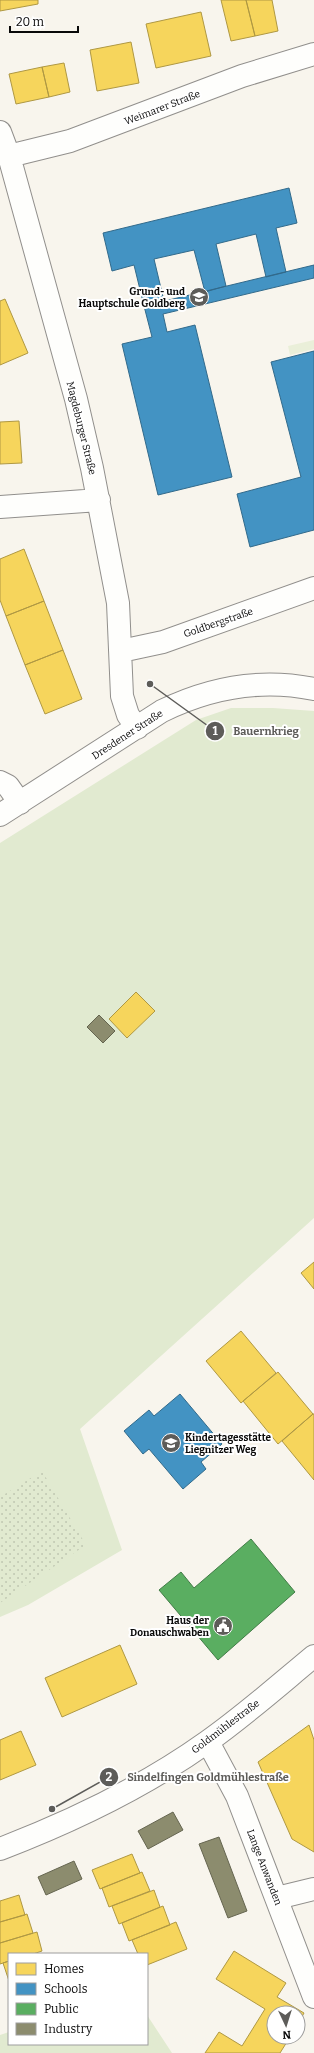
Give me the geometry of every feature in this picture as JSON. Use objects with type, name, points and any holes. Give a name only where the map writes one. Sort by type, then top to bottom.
[{"type":"street","name":"Weimarer Straße","points":[[9,156],[70,141],[242,76],[314,54]]},
{"type":"street","name":"Magdeburger Straße","points":[[0,132],[9,156],[76,399],[99,500],[118,603],[122,696],[128,714],[137,728]]},
{"type":"street","points":[[0,507],[99,500]]},
{"type":"street","name":"Goldbergstraße","points":[[121,651],[141,648],[162,642],[314,588]]},
{"type":"street","name":"Dresdener Straße","points":[[0,816],[162,711],[186,699],[228,686],[270,684],[314,689]]},
{"type":"street","points":[[0,782],[8,786],[20,803]]},
{"type":"street","name":"Goldmühlestraße","points":[[0,1849],[82,1815],[155,1775],[208,1742],[314,1656]]},
{"type":"street","name":"Lange Anwanden","points":[[208,1742],[237,1796],[314,1997]]},
{"type":"street","points":[[277,1898],[314,1889]]},
{"type":"green space","points":[[314,340],[314,349],[290,355],[288,346]]},
{"type":"green space","points":[[231,708],[273,708],[314,711],[314,1218],[80,1429],[122,1550],[28,1605],[0,1617],[0,843],[196,720]]},
{"type":"green space","points":[[42,1471],[86,1545],[0,1603],[0,1497]]},
{"type":"green space","points":[[148,2017],[172,2053],[0,2053],[0,2035],[8,2032],[8,2045],[148,2045]]},
{"type":"building: Homes","points":[[0,0],[38,0],[38,4],[0,11]]},
{"type":"building: Homes","points":[[221,0],[246,0],[255,36],[231,41]]},
{"type":"building: Homes","points":[[246,0],[272,0],[278,31],[255,36]]},
{"type":"building: Homes","points":[[201,12],[211,56],[156,68],[146,24]]},
{"type":"building: Homes","points":[[131,42],[139,83],[97,91],[90,50]]},
{"type":"building: Homes","points":[[64,63],[70,92],[49,97],[42,67]]},
{"type":"building: Homes","points":[[42,67],[49,97],[16,104],[9,74]]},
{"type":"building: Homes","points":[[5,299],[28,353],[0,365],[0,301]]},
{"type":"building: Homes","points":[[19,421],[22,463],[0,464],[0,422]]},
{"type":"building: Homes","points":[[24,549],[44,601],[6,616],[0,600],[0,559]]},
{"type":"building: Homes","points":[[44,601],[63,650],[25,665],[6,616]]},
{"type":"building: Homes","points":[[63,650],[82,699],[45,714],[25,665]]},
{"type":"building: Homes","points":[[136,992],[155,1011],[127,1038],[109,1019]]},
{"type":"building: Homes","points":[[314,1262],[314,1289],[301,1273]]},
{"type":"building: Homes","points":[[241,1331],[276,1373],[241,1403],[206,1361]]},
{"type":"building: Homes","points":[[278,1372],[313,1414],[278,1444],[243,1401]]},
{"type":"building: Homes","points":[[314,1414],[314,1480],[282,1441]]},
{"type":"building: Homes","points":[[120,1645],[137,1684],[62,1717],[45,1678]]},
{"type":"building: Homes","points":[[309,1725],[314,1740],[314,1852],[292,1839],[258,1762]]},
{"type":"building: Homes","points":[[21,1731],[36,1765],[0,1780],[0,1740]]},
{"type":"building: Homes","points":[[132,1854],[140,1873],[100,1889],[92,1870]]},
{"type":"building: Homes","points":[[142,1872],[150,1891],[109,1907],[102,1888]]},
{"type":"building: Homes","points":[[154,1890],[160,1907],[119,1924],[112,1906]]},
{"type":"building: Homes","points":[[19,1895],[25,1915],[0,1922],[0,1901]]},
{"type":"building: Homes","points":[[163,1906],[170,1925],[129,1941],[122,1923]]},
{"type":"building: Homes","points":[[27,1914],[33,1933],[0,1943],[0,1922]]},
{"type":"building: Homes","points":[[176,1922],[187,1949],[148,1965],[148,1953],[138,1953],[132,1940]]},
{"type":"building: Homes","points":[[37,1932],[42,1951],[36,1953],[8,1953],[8,1961],[0,1964],[0,1943]]},
{"type":"building: Homes","points":[[234,1951],[286,1983],[277,1997],[290,2005],[266,2005],[266,2045],[285,2045],[280,2053],[205,2053],[219,2032],[242,2046],[265,2009],[216,1979]]},
{"type":"building: Homes","points":[[8,1961],[8,1978],[3,1963]]},
{"type":"building: Schools","points":[[289,188],[297,223],[276,228],[286,272],[266,277],[256,234],[216,244],[226,286],[205,292],[194,250],[154,259],[164,301],[144,306],[134,265],[112,271],[103,233]]},
{"type":"building: Schools","points":[[314,265],[314,278],[163,314],[167,332],[195,325],[232,477],[158,495],[122,344],[152,337],[144,306]]},
{"type":"building: Schools","points":[[314,351],[314,530],[250,547],[237,494],[301,477],[271,362]]},
{"type":"building: Schools","points":[[180,1394],[222,1444],[201,1462],[206,1469],[183,1489],[149,1449],[143,1454],[124,1431],[149,1410],[154,1416]]},
{"type":"building: Public","name":"Haus der Donauschwaben","points":[[251,1539],[295,1592],[218,1660],[159,1590],[181,1572],[194,1588]]},
{"type":"building: Industry","points":[[99,1015],[115,1031],[103,1043],[87,1027]]},
{"type":"building: Industry","points":[[173,1812],[183,1830],[148,1849],[138,1831]]},
{"type":"building: Industry","points":[[219,1837],[247,1911],[228,1918],[199,1844]]},
{"type":"building: Industry","points":[[74,1861],[82,1879],[46,1895],[38,1877]]},
{"type":"place","name":"Grund- und Hauptschule Goldberg","points":[[199,297]]},
{"type":"place","name":"Bauernkrieg","points":[[150,684]]},
{"type":"place","name":"Kindertagesstätte Liegnitzer Weg","points":[[171,1443]]},
{"type":"place","name":"Haus der Donauschwaben","points":[[223,1626]]},
{"type":"place","name":"Sindelfingen Goldmühlestraße","points":[[52,1809]]}]
